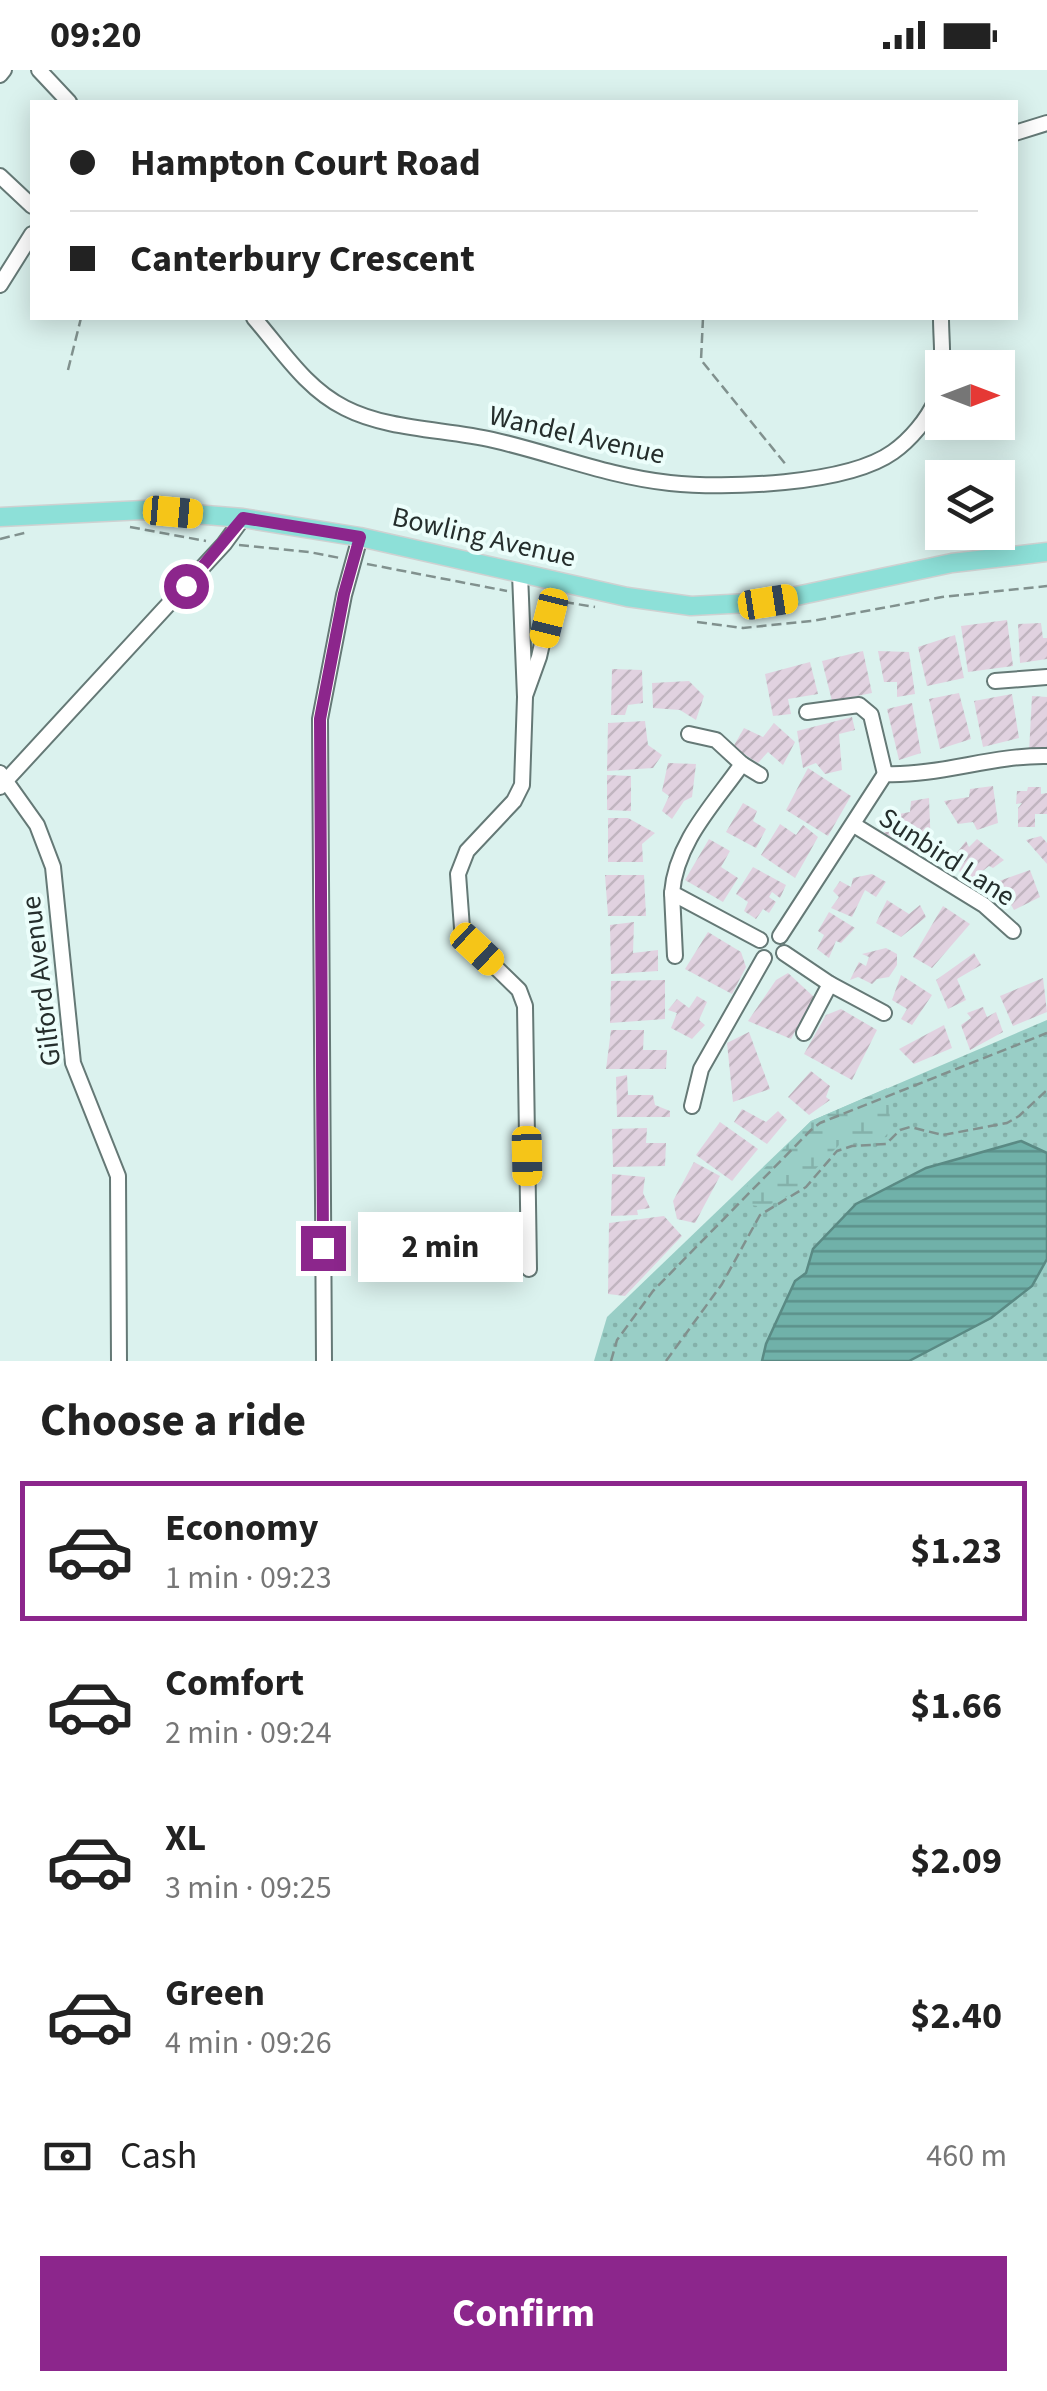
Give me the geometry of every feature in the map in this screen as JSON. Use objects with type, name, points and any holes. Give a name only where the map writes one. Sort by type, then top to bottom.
[{"type":"main road","name":"Bowling Avenue","points":[[0,517],[144,510],[243,518],[360,537],[668,604],[736,605],[802,596],[952,563],[1047,552]]},
{"type":"main road","name":"Bowling Avenue","points":[[952,563],[971,554],[1047,542]]},
{"type":"street","points":[[39,70],[67,100]]},
{"type":"street","points":[[1018,132],[1047,123]]},
{"type":"street","points":[[0,176],[30,204]]},
{"type":"street","points":[[0,286],[30,237]]},
{"type":"street","name":"Wandel Avenue","points":[[256,320],[316,388],[344,408],[366,416],[492,440],[670,483],[766,484],[800,482],[890,454],[918,428],[937,398],[941,382],[942,320]]},
{"type":"street","points":[[2,780],[224,544],[243,518]]},
{"type":"street","points":[[324,1361],[320,719],[344,594],[360,537]]},
{"type":"street","points":[[520,574],[524,774],[520,792],[467,851],[458,874],[459,913],[466,936],[519,990],[526,1006],[528,1269]]},
{"type":"street","points":[[525,697],[539,657],[556,582]]},
{"type":"street","points":[[995,681],[1047,678]]},
{"type":"street","points":[[780,936],[885,774],[872,714],[860,704],[807,712]]},
{"type":"street","points":[[689,734],[716,740],[760,775]]},
{"type":"street","points":[[885,774],[990,758],[1047,756]]},
{"type":"street","points":[[675,956],[674,873],[686,843],[742,764]]},
{"type":"street","name":"Gilford Avenue","points":[[2,780],[37,824],[53,867],[73,1063],[118,1176],[119,1361]]},
{"type":"street","name":"Sunbird Lane","points":[[854,825],[984,905],[1014,931]]},
{"type":"street","points":[[672,893],[760,940]]},
{"type":"street","points":[[767,934],[780,936],[785,942],[784,953],[778,960],[764,958],[760,940],[767,934]]},
{"type":"street","points":[[784,953],[884,1013]]},
{"type":"street","points":[[692,1106],[700,1069],[764,958]]},
{"type":"street","points":[[804,1033],[830,984]]},
{"type":"path","points":[[68,370],[80,320]]},
{"type":"path","points":[[702,320],[701,360],[800,482]]},
{"type":"path","points":[[610,1361],[617,1340],[652,1291],[811,1130],[1047,1033]]},
{"type":"path","points":[[666,1361],[722,1284],[760,1215],[806,1187],[836,1151],[886,1144],[900,1130],[910,1128],[943,1134],[1006,1122],[1020,1116],[1047,1090]]},
{"type":"green space","points":[[1047,1020],[1047,1361],[594,1361],[607,1317],[811,1121]]},
{"type":"green space","points":[[887,1088],[891,1129],[883,1139],[840,1144],[791,1194],[765,1207],[750,1205],[740,1193],[811,1121]]},
{"type":"shaded area","points":[[1021,1141],[1047,1153],[1047,1259],[1032,1286],[991,1318],[909,1361],[762,1361],[795,1281],[806,1273],[813,1249],[856,1204],[926,1168]]},
{"type":"building","points":[[1007,620],[1013,666],[968,672],[961,626]]},
{"type":"building","points":[[1041,623],[1043,638],[1047,638],[1047,659],[1020,663],[1018,624]]},
{"type":"building","points":[[955,635],[964,678],[927,686],[918,647]]},
{"type":"building","points":[[863,651],[872,693],[832,701],[822,661]]},
{"type":"building","points":[[878,651],[909,652],[915,694],[897,697],[897,682],[884,682]]},
{"type":"building","points":[[810,662],[818,694],[788,699],[791,714],[773,716],[765,674]]},
{"type":"building","points":[[612,669],[642,670],[643,703],[628,705],[625,715],[611,715]]},
{"type":"building","points":[[689,681],[704,696],[696,720],[680,710],[653,708],[652,683]]},
{"type":"building","points":[[959,693],[971,739],[940,749],[929,699]]},
{"type":"building","points":[[1012,694],[1019,738],[983,747],[974,701]]},
{"type":"building","points":[[1032,696],[1047,697],[1047,753],[1029,752]]},
{"type":"building","points":[[912,703],[921,753],[899,760],[887,709]]},
{"type":"building","points":[[852,717],[855,730],[839,734],[842,770],[825,774],[816,763],[803,768],[797,731]]},
{"type":"building","points":[[645,721],[648,745],[662,755],[653,768],[607,771],[608,723]]},
{"type":"building","points":[[774,723],[795,742],[783,765],[768,752],[758,763],[733,747],[744,728],[763,737]]},
{"type":"building","points":[[668,763],[696,764],[692,797],[684,801],[672,819],[662,811],[669,796],[662,791]]},
{"type":"building","points":[[808,768],[851,796],[828,836],[786,810]]},
{"type":"building","points":[[607,775],[631,776],[631,811],[607,810]]},
{"type":"building","points":[[993,786],[998,823],[977,830],[973,822],[958,824],[944,801],[969,797],[970,789]]},
{"type":"building","points":[[1028,787],[1041,787],[1041,794],[1047,793],[1047,814],[1035,814],[1035,827],[1018,827],[1018,808],[1022,803],[1016,804],[1017,791],[1027,791]]},
{"type":"building","points":[[929,798],[931,848],[905,853],[904,838],[885,839],[883,817],[910,812],[911,801]]},
{"type":"building","points":[[743,803],[757,811],[753,821],[766,829],[756,848],[726,832]]},
{"type":"building","points":[[608,818],[628,818],[655,833],[642,844],[643,862],[608,862]]},
{"type":"building","points":[[780,824],[796,835],[803,825],[818,837],[795,878],[761,855]]},
{"type":"building","points":[[1041,836],[1047,843],[1047,864],[1026,840]]},
{"type":"building","points":[[709,839],[730,851],[721,867],[738,878],[723,902],[685,880]]},
{"type":"building","points":[[977,839],[1004,860],[971,880],[959,871],[964,862],[956,854],[966,841],[969,847]]},
{"type":"building","points":[[753,867],[786,885],[780,898],[772,892],[769,897],[776,902],[769,913],[763,909],[756,919],[744,911],[748,902],[736,894]]},
{"type":"building","points":[[1030,870],[1040,897],[1014,910],[1005,894],[991,898],[988,885]]},
{"type":"building","points":[[872,874],[886,882],[876,897],[865,890],[852,917],[831,908],[839,897],[833,891],[840,881],[851,887],[853,878]]},
{"type":"building","points":[[605,875],[644,875],[646,916],[608,916]]},
{"type":"building","points":[[887,900],[909,914],[920,905],[926,917],[901,937],[876,923]]},
{"type":"building","points":[[943,906],[970,924],[932,968],[913,957]]},
{"type":"building","points":[[829,912],[855,928],[841,943],[836,941],[829,958],[817,949],[824,935],[818,931]]},
{"type":"building","points":[[634,922],[633,953],[658,950],[658,971],[611,974],[610,925]]},
{"type":"building","points":[[708,932],[741,952],[746,967],[732,994],[685,969]]},
{"type":"building","points":[[886,948],[897,954],[897,965],[889,977],[872,984],[858,977],[850,980],[859,962],[866,966],[869,957],[862,954]]},
{"type":"building","points":[[974,953],[981,965],[957,979],[966,1000],[948,1009],[936,980]]},
{"type":"building","points":[[788,973],[814,997],[791,1039],[748,1021],[776,980]]},
{"type":"building","points":[[901,975],[932,995],[912,1025],[901,1019],[907,1009],[892,1000]]},
{"type":"building","points":[[1043,978],[1047,1012],[1013,1026],[1000,996]]},
{"type":"building","points":[[665,980],[665,1019],[610,1023],[611,981]]},
{"type":"building","points":[[697,996],[707,1002],[699,1020],[705,1025],[692,1039],[671,1028],[677,1013],[668,1010],[677,999],[689,1008]]},
{"type":"building","points":[[983,1007],[987,1017],[996,1012],[1003,1032],[970,1050],[961,1025],[971,1018],[967,1013]]},
{"type":"building","points":[[841,1009],[877,1030],[852,1080],[804,1054],[826,1015]]},
{"type":"building","points":[[944,1025],[952,1048],[914,1064],[899,1049]]},
{"type":"building","points":[[611,1030],[644,1030],[643,1050],[667,1050],[666,1069],[606,1069]]},
{"type":"building","points":[[749,1032],[770,1089],[733,1102],[727,1043]]},
{"type":"building","points":[[811,1071],[830,1086],[826,1097],[830,1100],[809,1115],[788,1097]]},
{"type":"building","points":[[627,1075],[628,1095],[653,1095],[655,1105],[670,1111],[670,1117],[617,1117],[616,1077]]},
{"type":"building","points":[[742,1109],[766,1122],[778,1111],[787,1120],[767,1144],[734,1122]]},
{"type":"building","points":[[720,1122],[758,1149],[732,1181],[696,1155]]},
{"type":"building","points":[[647,1128],[646,1143],[666,1143],[665,1166],[613,1167],[612,1129]]},
{"type":"building","points":[[694,1162],[720,1176],[695,1223],[677,1219],[673,1201]]},
{"type":"building","points":[[612,1174],[645,1177],[643,1193],[650,1208],[637,1210],[638,1215],[611,1216]]},
{"type":"building","points":[[664,1216],[682,1236],[625,1296],[608,1294],[609,1223]]},
{"type":"route","points":[[186,586],[243,518],[360,537],[344,594],[320,719],[323,1248]]}]
